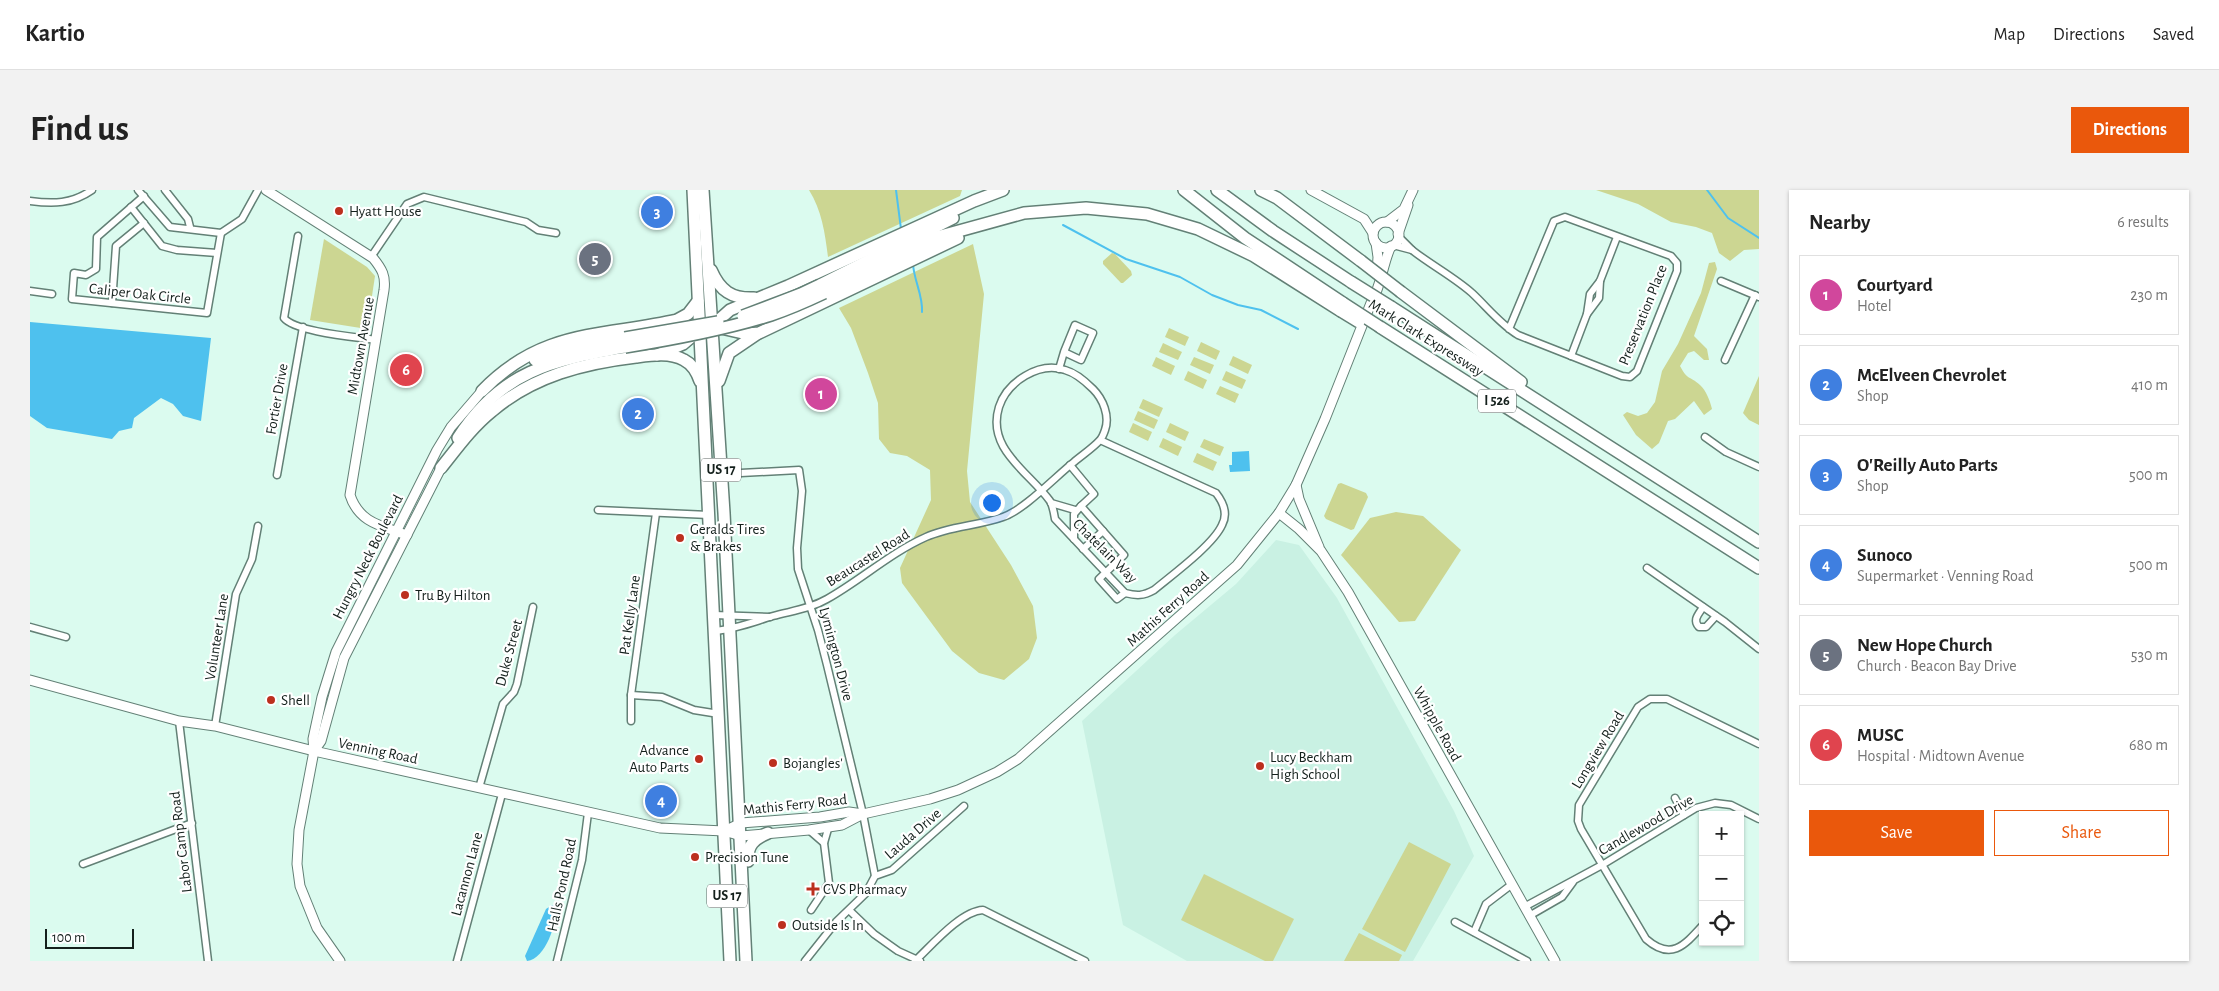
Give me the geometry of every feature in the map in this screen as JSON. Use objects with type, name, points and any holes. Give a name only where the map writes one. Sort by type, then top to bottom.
[{"type":"highway","name":"US 17","points":[[693,190],[730,961]]},
{"type":"highway","name":"US 17","points":[[702,190],[717,390],[731,629],[746,961]]},
{"type":"highway","points":[[657,355],[683,344],[699,330],[712,326],[726,312],[788,286],[816,271],[974,201],[1003,190]]},
{"type":"highway","points":[[822,289],[1008,190]]},
{"type":"highway","name":"Mark Clark Expressway","points":[[1184,190],[1245,238],[1342,307],[1455,373],[1759,568]]},
{"type":"highway","name":"Mark Clark Expressway","points":[[1217,190],[1273,231],[1351,282],[1759,542]]},
{"type":"highway","points":[[1261,190],[1277,198],[1595,438]]},
{"type":"highway","points":[[441,468],[457,439],[478,410],[516,378],[534,369],[625,342],[728,320],[822,289],[937,237],[1024,213],[1086,208],[1125,211],[1168,219],[1198,229],[1254,256],[1342,307]]},
{"type":"highway","points":[[717,390],[729,353],[743,342],[993,220]]},
{"type":"highway","points":[[708,264],[719,285],[729,294],[745,298],[758,297]]},
{"type":"highway","points":[[482,391],[507,368],[549,345],[591,334],[669,322],[688,314],[698,301]]},
{"type":"highway","points":[[669,322],[699,330]]},
{"type":"highway","points":[[712,326],[747,334],[759,333]]},
{"type":"highway","points":[[482,391],[521,366],[545,355],[585,345],[625,342]]},
{"type":"highway","points":[[441,468],[468,435],[492,410],[536,383],[566,370],[592,363],[657,355],[684,359],[693,367],[702,387]]},
{"type":"highway","points":[[743,884],[748,877],[748,848],[760,837],[768,833]]},
{"type":"main road","name":"Midtown Avenue","points":[[266,190],[372,257],[383,270],[385,279],[350,495],[354,506],[362,516],[372,522],[407,535]]},
{"type":"main road","points":[[1311,190],[1364,220],[1373,233],[1376,243],[1381,247],[1392,246],[1398,235],[1413,190]]},
{"type":"main road","points":[[1323,190],[1384,223],[1395,226],[1398,235]]},
{"type":"main road","points":[[1373,233],[1375,228],[1396,216],[1409,200]]},
{"type":"main road","name":"Mathis Ferry Road","points":[[1371,303],[1378,267],[1376,243]]},
{"type":"main road","name":"Mathis Ferry Road","points":[[724,831],[741,836],[828,828],[850,822],[864,814],[930,799],[958,790],[997,772],[1018,759],[1224,578],[1254,546],[1279,514],[1296,485],[1325,419],[1371,303],[1378,291],[1386,258],[1392,246]]},
{"type":"main road","name":"Hungry Neck Boulevard","points":[[339,960],[317,928],[300,886],[297,864],[299,830],[314,751],[313,739],[331,664],[396,531],[450,427],[482,391]]},
{"type":"main road","name":"Hungry Neck Boulevard","points":[[314,751],[321,741],[344,658],[441,468]]},
{"type":"main road","points":[[1296,485],[1299,500],[1321,552]]},
{"type":"main road","name":"Whipple Road","points":[[1279,514],[1299,529],[1321,552],[1348,592],[1555,961]]},
{"type":"main road","name":"Venning Road","points":[[30,680],[179,721],[215,726],[314,751],[588,813],[660,828],[724,831]]},
{"type":"main road","name":"Mathis Ferry Road","points":[[724,831],[741,823],[820,817],[849,812],[864,814]]},
{"type":"street","points":[[30,201],[63,203],[85,195],[92,190]]},
{"type":"street","points":[[138,190],[170,227],[220,233],[242,219],[258,190]]},
{"type":"street","points":[[165,190],[188,219],[190,228]]},
{"type":"street","name":"Caliper Oak Circle","points":[[144,196],[97,237],[96,269],[86,275],[74,273],[72,299],[207,314],[220,233]]},
{"type":"street","points":[[372,257],[407,204],[424,197],[526,222],[538,230],[556,233]]},
{"type":"street","points":[[131,207],[162,246],[177,250],[217,253]]},
{"type":"street","name":"Preservation Place","points":[[1398,235],[1412,250],[1472,294],[1509,329],[1570,356],[1622,376],[1630,377],[1637,371],[1677,271],[1677,263],[1670,256],[1565,217],[1554,221],[1509,329]]},
{"type":"street","points":[[112,303],[116,246],[144,223]]},
{"type":"street","points":[[298,236],[284,318],[288,323],[303,327],[376,340]]},
{"type":"street","points":[[1570,356],[1587,314],[1599,298],[1600,281],[1617,237]]},
{"type":"street","name":"Preservation Place","points":[[1392,246],[1412,250]]},
{"type":"street","points":[[1721,281],[1757,296],[1725,360]]},
{"type":"street","points":[[30,291],[52,294]]},
{"type":"street","points":[[1060,369],[1064,352],[1075,325],[1093,333],[1081,360],[1064,352]]},
{"type":"street","name":"Fortier Drive","points":[[277,475],[303,327]]},
{"type":"street","points":[[1040,490],[1010,458],[1004,449],[997,430],[996,419],[1001,402],[1015,383],[1032,372],[1043,369],[1060,369],[1073,373],[1097,394],[1106,411],[1107,422],[1100,440]]},
{"type":"street","points":[[1705,437],[1726,452],[1759,467]]},
{"type":"street","name":"Beaucastel Road","points":[[715,631],[759,623],[772,617],[810,607],[832,596],[906,547],[928,536],[1003,517],[1015,512],[1100,440]]},
{"type":"street","name":"Chatelain Way","points":[[1040,490],[1051,503],[1055,519],[1125,593],[1136,596],[1154,590],[1213,538],[1223,524],[1224,509],[1221,499],[1216,493],[1100,440]]},
{"type":"street","points":[[1070,465],[1094,494],[1078,508],[1074,539]]},
{"type":"street","name":"Lymington Drive","points":[[722,474],[799,470],[802,491],[797,561],[864,814]]},
{"type":"street","points":[[1051,503],[1078,508],[1103,531],[1124,555],[1099,579],[1118,599],[1125,593]]},
{"type":"street","points":[[598,510],[709,515]]},
{"type":"street","name":"Pat Kelly Lane","points":[[631,721],[632,694],[656,513]]},
{"type":"street","name":"Volunteer Lane","points":[[215,726],[236,594],[252,559],[258,526]]},
{"type":"street","points":[[1084,549],[1103,531]]},
{"type":"street","points":[[1647,568],[1716,616],[1759,649]]},
{"type":"street","name":"Duke Street","points":[[479,788],[503,704],[514,692],[517,684],[533,607]]},
{"type":"street","points":[[1703,607],[1696,618],[1699,627],[1706,627],[1716,616]]},
{"type":"street","name":"Beaucastel Road","points":[[714,615],[772,617]]},
{"type":"street","points":[[30,627],[66,637]]},
{"type":"street","points":[[632,694],[662,697],[694,710],[719,714]]},
{"type":"street","name":"Longview Road","points":[[1699,930],[1685,946],[1675,952],[1664,952],[1654,947],[1646,939],[1582,830],[1578,821],[1579,805],[1638,707],[1644,702],[1658,698],[1666,699],[1759,744]]},
{"type":"street","name":"Labor Camp Road","points":[[179,721],[208,961]]},
{"type":"street","name":"Lacannon Lane","points":[[457,961],[502,794]]},
{"type":"street","points":[[1674,798],[1684,814]]},
{"type":"street","name":"Candlewood Drive","points":[[1524,907],[1602,865],[1684,814],[1715,803],[1731,805],[1759,819]]},
{"type":"street","name":"Lauda Drive","points":[[875,876],[892,870],[964,806]]},
{"type":"street","name":"Halls Pond Road","points":[[557,961],[582,860],[588,813]]},
{"type":"street","name":"Lauda Drive","points":[[805,961],[836,922],[866,893],[875,876],[864,814]]},
{"type":"street","points":[[83,864],[192,823]]},
{"type":"street","points":[[811,910],[829,883],[824,843],[828,828]]},
{"type":"street","points":[[809,830],[824,843]]},
{"type":"street","name":"Candlewood Drive","points":[[1529,916],[1562,897],[1576,879]]},
{"type":"street","points":[[1474,932],[1486,904],[1511,884]]},
{"type":"street","points":[[849,910],[874,934],[898,951],[918,960],[962,918],[976,910],[983,910],[1085,961]]},
{"type":"street","points":[[1455,922],[1527,961]]},
{"type":"shaded area","name":"Lucy Beckham High School","points":[[1276,540],[1299,545],[1337,598],[1454,811],[1474,856],[1413,961],[1187,961],[1123,925],[1082,721],[1175,635],[1236,584]]},
{"type":"green space","points":[[809,190],[962,190],[960,196],[828,257],[820,214]]},
{"type":"green space","points":[[1596,190],[1759,190],[1759,249],[1744,250],[1730,261],[1719,253],[1712,233],[1696,227],[1671,222],[1638,204]]},
{"type":"green space","points":[[324,239],[367,267],[375,276],[367,329],[310,320]]},
{"type":"green space","points":[[973,244],[984,294],[967,471],[970,502],[1011,565],[1033,606],[1037,638],[1029,659],[1004,680],[979,673],[952,651],[902,583],[900,568],[931,500],[930,470],[907,456],[890,453],[879,439],[878,403],[851,328],[839,308]]},
{"type":"green space","points":[[1112,253],[1131,271],[1132,275],[1123,283],[1103,264],[1103,261]]},
{"type":"green space","points":[[1715,262],[1717,269],[1694,336],[1707,349],[1709,360],[1704,360],[1694,351],[1688,353],[1680,366],[1687,376],[1702,387],[1712,409],[1704,415],[1694,401],[1675,419],[1668,421],[1659,443],[1652,449],[1636,435],[1623,415],[1627,412],[1638,416],[1647,413],[1655,402],[1662,371],[1678,344],[1701,293],[1709,263]]},
{"type":"green space","points":[[1169,328],[1189,337],[1185,346],[1165,337]]},
{"type":"green space","points":[[1201,342],[1220,351],[1216,360],[1197,351]]},
{"type":"green space","points":[[1163,343],[1182,352],[1178,360],[1159,352]]},
{"type":"green space","points":[[1233,356],[1252,365],[1248,374],[1229,365]]},
{"type":"green space","points":[[1156,357],[1175,366],[1171,375],[1152,366]]},
{"type":"green space","points":[[1194,357],[1214,365],[1210,374],[1190,365]]},
{"type":"green space","points":[[1188,371],[1207,380],[1203,389],[1184,380]]},
{"type":"green space","points":[[1226,371],[1246,380],[1242,389],[1222,380]]},
{"type":"green space","points":[[1759,376],[1759,425],[1749,420],[1743,413]]},
{"type":"green space","points":[[1220,386],[1239,394],[1235,403],[1216,394]]},
{"type":"green space","points":[[1143,399],[1163,408],[1159,417],[1139,408]]},
{"type":"green space","points":[[1138,411],[1158,420],[1154,429],[1134,420]]},
{"type":"green space","points":[[1133,423],[1152,432],[1148,441],[1129,432]]},
{"type":"green space","points":[[1170,423],[1189,432],[1185,441],[1166,432]]},
{"type":"green space","points":[[1163,438],[1182,447],[1178,456],[1159,447]]},
{"type":"green space","points":[[1204,439],[1224,447],[1220,456],[1200,447]]},
{"type":"green space","points":[[1197,453],[1217,462],[1213,471],[1193,462]]},
{"type":"green space","points":[[1341,483],[1366,493],[1368,497],[1354,529],[1351,530],[1326,519],[1324,516],[1338,484]]},
{"type":"green space","points":[[1396,512],[1423,516],[1461,550],[1415,621],[1399,622],[1341,555],[1370,518]]},
{"type":"green space","points":[[1409,842],[1451,864],[1405,952],[1362,929]]},
{"type":"green space","points":[[1204,874],[1294,919],[1273,961],[1265,961],[1181,920]]},
{"type":"green space","points":[[1359,933],[1402,955],[1399,961],[1344,961]]},
{"type":"water","points":[[30,322],[211,338],[201,421],[183,416],[173,404],[161,398],[134,418],[132,428],[119,431],[112,439],[47,428],[30,416]]},
{"type":"water","points":[[1249,451],[1250,471],[1230,472],[1229,465],[1232,465],[1232,452]]},
{"type":"water","points":[[552,905],[556,907],[556,914],[549,939],[540,954],[534,959],[527,961],[525,956],[546,909]]},
{"type":"waterway","points":[[896,190],[901,229]]},
{"type":"waterway","points":[[1707,190],[1728,218],[1759,238]]},
{"type":"waterway","points":[[1063,225],[1126,259],[1180,277],[1212,295],[1238,305],[1261,310],[1298,329]]},
{"type":"waterway","points":[[913,264],[922,312]]},
{"type":"place","name":"Hyatt House","points":[[339,211]]},
{"type":"place","name":"O'Reilly Auto Parts","points":[[657,212]]},
{"type":"place","name":"New Hope Church","points":[[595,259]]},
{"type":"place","name":"MUSC","points":[[406,370]]},
{"type":"place","name":"Courtyard","points":[[821,394]]},
{"type":"place","name":"McElveen Chevrolet","points":[[638,414]]},
{"type":"place","name":"Geralds Tires & Brakes","points":[[680,538]]},
{"type":"place","name":"Tru By Hilton","points":[[405,595]]},
{"type":"place","name":"Shell","points":[[271,700]]},
{"type":"place","name":"Advance Auto Parts","points":[[699,759]]},
{"type":"place","name":"Bojangles'","points":[[773,763]]},
{"type":"place","name":"Lucy Beckham High School","points":[[1260,766]]},
{"type":"place","name":"Sunoco","points":[[661,801]]},
{"type":"place","name":"Precision Tune","points":[[695,857]]},
{"type":"place","name":"CVS Pharmacy","points":[[813,889]]},
{"type":"place","name":"Outside Is In","points":[[782,925]]}]
